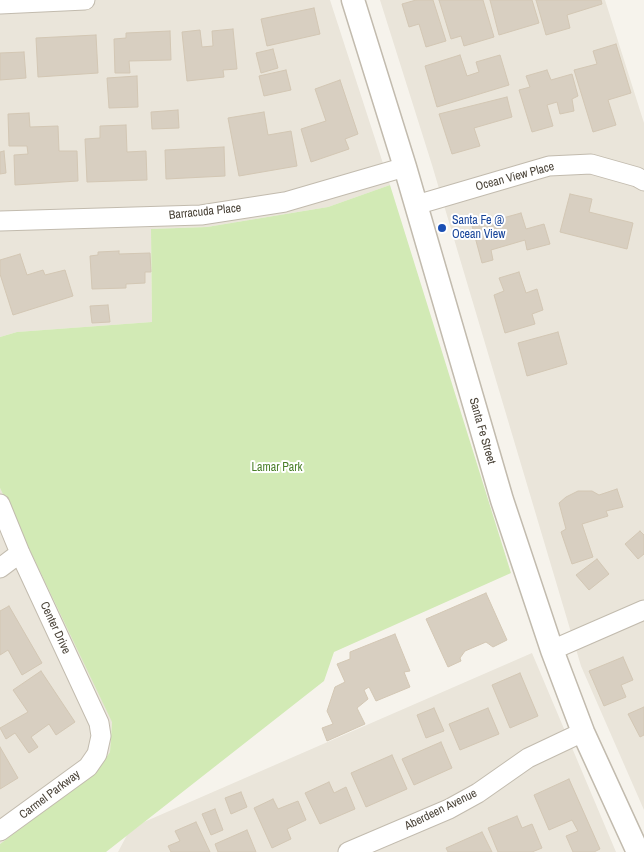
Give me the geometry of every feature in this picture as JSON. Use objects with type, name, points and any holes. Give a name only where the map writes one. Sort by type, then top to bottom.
[{"type":"street","points":[[0,4],[85,0]]},
{"type":"street","name":"Santa Fe Street","points":[[353,0],[405,167],[502,500],[552,650],[583,732],[638,852]]},
{"type":"street","name":"Ocean View Place","points":[[416,205],[549,166],[591,164],[637,177],[644,181]]},
{"type":"street","name":"Barracuda Place","points":[[0,221],[201,215],[285,202],[405,167]]},
{"type":"street","name":"Center Drive","points":[[0,504],[20,553],[99,723],[101,736],[97,754]]},
{"type":"street","points":[[0,568],[20,553]]},
{"type":"street","points":[[552,650],[644,610]]},
{"type":"street","name":"Aberdeen Avenue","points":[[348,852],[449,808],[478,793],[528,758],[583,732]]},
{"type":"street","name":"Carmel Parkway","points":[[0,831],[88,767],[97,754]]},
{"type":"shaded area","points":[[0,0],[330,0],[390,185],[328,207],[207,227],[151,229],[152,322],[17,332],[0,337]]},
{"type":"shaded area","points":[[380,0],[605,0],[644,123],[644,810],[581,666],[432,165]]},
{"type":"shaded area","points":[[0,488],[112,721],[110,752],[96,772],[0,844]]},
{"type":"shaded area","points":[[532,653],[616,852],[118,852],[127,835],[144,822]]},
{"type":"green space","name":"Lamar Park","points":[[390,185],[511,573],[334,652],[324,681],[106,852],[0,852],[0,844],[96,772],[110,752],[112,722],[0,488],[0,337],[17,332],[152,322],[151,229],[207,227],[328,207]]},
{"type":"building","points":[[416,0],[433,0],[446,41],[426,47],[419,24],[409,27],[402,4]]},
{"type":"building","points":[[439,0],[483,0],[494,37],[464,46],[461,36],[451,39]]},
{"type":"building","points":[[490,0],[532,0],[539,23],[499,35]]},
{"type":"building","points":[[536,0],[601,0],[602,4],[567,15],[570,28],[546,35]]},
{"type":"building","points":[[314,8],[320,34],[267,46],[261,19]]},
{"type":"building","points":[[233,29],[237,69],[223,70],[224,77],[187,81],[182,32],[200,30],[202,47],[213,46],[212,31]]},
{"type":"building","points":[[170,31],[171,60],[129,61],[130,73],[115,73],[114,39],[126,38],[126,33]]},
{"type":"building","points":[[96,35],[98,73],[38,77],[36,38]]},
{"type":"building","points":[[616,44],[631,93],[608,100],[616,125],[593,132],[574,70],[597,64],[593,51]]},
{"type":"building","points":[[273,49],[278,68],[261,73],[256,53]]},
{"type":"building","points":[[24,52],[26,78],[0,80],[0,53]]},
{"type":"building","points":[[460,55],[467,76],[479,72],[476,62],[500,55],[509,85],[437,107],[425,66]]},
{"type":"building","points":[[286,70],[291,90],[264,96],[259,76]]},
{"type":"building","points":[[547,70],[551,80],[572,74],[578,96],[572,99],[574,111],[560,114],[557,102],[547,105],[553,126],[532,132],[519,90],[530,87],[526,76]]},
{"type":"building","points":[[137,76],[138,107],[109,108],[107,78]]},
{"type":"building","points":[[340,80],[358,134],[345,139],[349,149],[311,162],[301,129],[326,121],[315,89]]},
{"type":"building","points":[[507,97],[512,117],[474,128],[480,146],[452,154],[439,114]]},
{"type":"building","points":[[178,110],[179,128],[152,129],[151,112]]},
{"type":"building","points":[[264,112],[268,135],[291,131],[297,166],[239,176],[228,118]]},
{"type":"building","points":[[29,113],[30,127],[58,126],[59,151],[77,151],[78,181],[15,185],[14,155],[28,154],[27,146],[9,146],[8,114]]},
{"type":"building","points":[[126,125],[127,152],[146,151],[147,180],[87,182],[85,139],[100,138],[100,126]]},
{"type":"building","points":[[224,147],[225,176],[166,179],[165,150]]},
{"type":"building","points":[[4,151],[6,173],[0,174],[0,152]]},
{"type":"building","points":[[570,194],[592,199],[589,212],[633,223],[627,249],[560,232]]},
{"type":"building","points":[[521,213],[526,229],[544,224],[550,244],[527,250],[525,240],[491,250],[493,260],[482,263],[471,222],[490,216],[492,221]]},
{"type":"building","points":[[119,251],[119,254],[150,253],[151,272],[145,272],[145,283],[126,284],[126,288],[92,289],[90,256],[98,255],[98,252]]},
{"type":"building","points":[[20,254],[27,275],[43,270],[45,275],[65,270],[73,296],[13,315],[0,274],[0,260]]},
{"type":"building","points":[[519,272],[526,293],[537,289],[543,310],[532,314],[535,324],[505,333],[494,295],[504,291],[499,278]]},
{"type":"building","points":[[108,305],[110,322],[92,323],[90,306]]},
{"type":"building","points":[[558,332],[567,364],[527,376],[518,343]]},
{"type":"building","points":[[617,489],[623,507],[606,511],[608,516],[582,524],[593,557],[572,564],[561,532],[566,529],[559,503],[578,491],[592,491],[599,495]]},
{"type":"building","points":[[640,531],[644,535],[644,554],[638,559],[625,544]]},
{"type":"building","points":[[597,559],[609,574],[589,590],[576,575]]},
{"type":"building","points":[[486,593],[507,640],[493,647],[486,642],[465,651],[460,658],[461,661],[448,667],[426,619]]},
{"type":"building","points":[[9,606],[42,663],[22,675],[8,650],[0,655],[0,611]]},
{"type":"building","points":[[395,634],[410,671],[404,672],[410,687],[376,701],[369,687],[364,690],[368,699],[357,708],[365,724],[327,741],[322,728],[333,724],[327,711],[335,687],[345,682],[337,664],[350,659],[350,652]]},
{"type":"building","points":[[623,657],[633,680],[621,685],[626,697],[604,706],[589,671]]},
{"type":"building","points":[[41,671],[75,722],[56,735],[49,724],[31,737],[38,747],[29,753],[15,733],[6,739],[0,728],[28,712],[13,690]]},
{"type":"building","points":[[520,673],[538,716],[510,728],[492,685]]},
{"type":"building","points":[[644,707],[644,735],[640,737],[628,714]]},
{"type":"building","points":[[434,708],[444,731],[426,738],[417,715]]},
{"type":"building","points":[[488,708],[499,734],[460,750],[449,724]]},
{"type":"building","points":[[441,742],[452,768],[414,785],[402,759]]},
{"type":"building","points":[[0,747],[18,778],[0,789]]},
{"type":"building","points":[[392,755],[407,789],[366,807],[351,773]]},
{"type":"building","points":[[569,779],[600,849],[594,852],[573,852],[566,836],[578,831],[572,820],[549,830],[534,795]]},
{"type":"building","points":[[329,782],[334,793],[346,787],[355,809],[320,824],[305,793]]},
{"type":"building","points":[[241,792],[247,807],[231,814],[225,798]]},
{"type":"building","points":[[273,799],[278,809],[298,801],[306,820],[287,829],[291,839],[272,848],[254,808]]},
{"type":"building","points":[[215,809],[223,830],[211,835],[202,814]]},
{"type":"building","points":[[517,816],[522,828],[532,824],[542,848],[532,852],[498,852],[488,828]]},
{"type":"building","points":[[196,822],[210,852],[171,852],[168,846],[180,841],[175,831]]},
{"type":"building","points":[[247,830],[256,852],[218,852],[215,844]]},
{"type":"building","points":[[482,832],[492,852],[448,852],[446,848]]},
{"type":"place","name":"Santa Fe @ Ocean View","points":[[442,228]]}]
